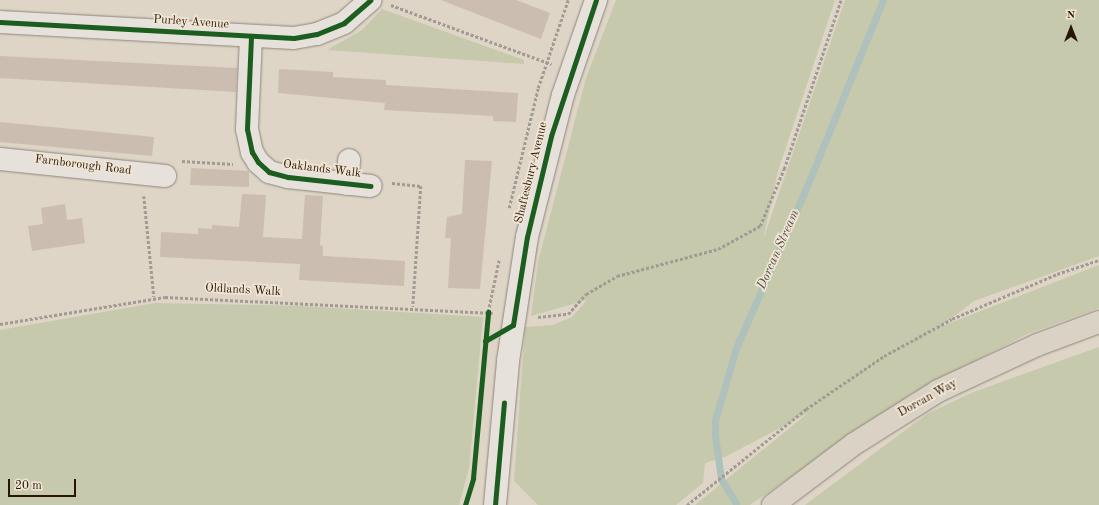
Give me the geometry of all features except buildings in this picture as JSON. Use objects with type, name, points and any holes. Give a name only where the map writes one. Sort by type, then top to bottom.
[{"type":"main road","name":"Dorcan Way","points":[[773,505],[854,444],[938,391],[1037,345],[1099,322]]},
{"type":"street","name":"Shaftesbury Avenue","points":[[495,505],[514,315],[535,201],[570,71],[596,0]]},
{"type":"street","name":"Purley Avenue","points":[[0,22],[251,37],[317,34],[355,17],[378,1]]},
{"type":"street","points":[[251,37],[247,129],[252,152],[262,166]]},
{"type":"street","name":"Farnborough Road","points":[[0,159],[165,176]]},
{"type":"street","name":"Oaklands Walk","points":[[347,184],[349,160]]},
{"type":"street","name":"Oaklands Walk","points":[[262,166],[288,177],[371,186]]},
{"type":"path","points":[[514,315],[551,317],[568,314],[586,294],[617,276],[718,249],[760,226],[784,169],[841,0]]},
{"type":"path","points":[[378,1],[570,71]]},
{"type":"path","points":[[165,176],[173,161],[262,166]]},
{"type":"path","points":[[142,174],[154,297]]},
{"type":"path","points":[[371,186],[384,182],[421,186],[413,307]]},
{"type":"path","points":[[687,505],[745,458],[843,383],[917,337],[1023,288],[1099,260]]},
{"type":"path","points":[[488,312],[488,319]]},
{"type":"green space","points":[[616,0],[835,0],[778,171],[763,240],[845,0],[1099,0],[1099,256],[974,301],[940,327],[1099,265],[1099,308],[1027,334],[911,394],[750,505],[695,505],[808,413],[727,456],[705,463],[703,483],[676,505],[538,505],[514,481],[525,327],[553,325],[572,317],[587,300],[531,316],[538,262],[586,78]]},
{"type":"green space","points":[[382,9],[524,60],[524,64],[327,50],[362,30]]},
{"type":"green space","points":[[155,303],[302,306],[483,317],[469,468],[459,505],[0,505],[0,330]]},
{"type":"green space","points":[[1099,347],[1099,505],[805,505],[927,414],[971,393]]},
{"type":"waterway","name":"Dorcan Stream","points":[[736,503],[721,479],[715,435],[715,420],[736,348],[805,191],[883,0]]},
{"type":"cycle path","points":[[0,22],[294,38],[317,34],[344,23],[370,0]]},
{"type":"cycle path","points":[[485,341],[513,325],[527,237],[551,136],[596,0]]},
{"type":"cycle path","points":[[251,37],[247,129],[252,152],[258,162],[269,172],[288,177],[371,186]]},
{"type":"cycle path","points":[[465,505],[473,478],[488,312]]},
{"type":"cycle path","points":[[495,505],[504,402]]}]
